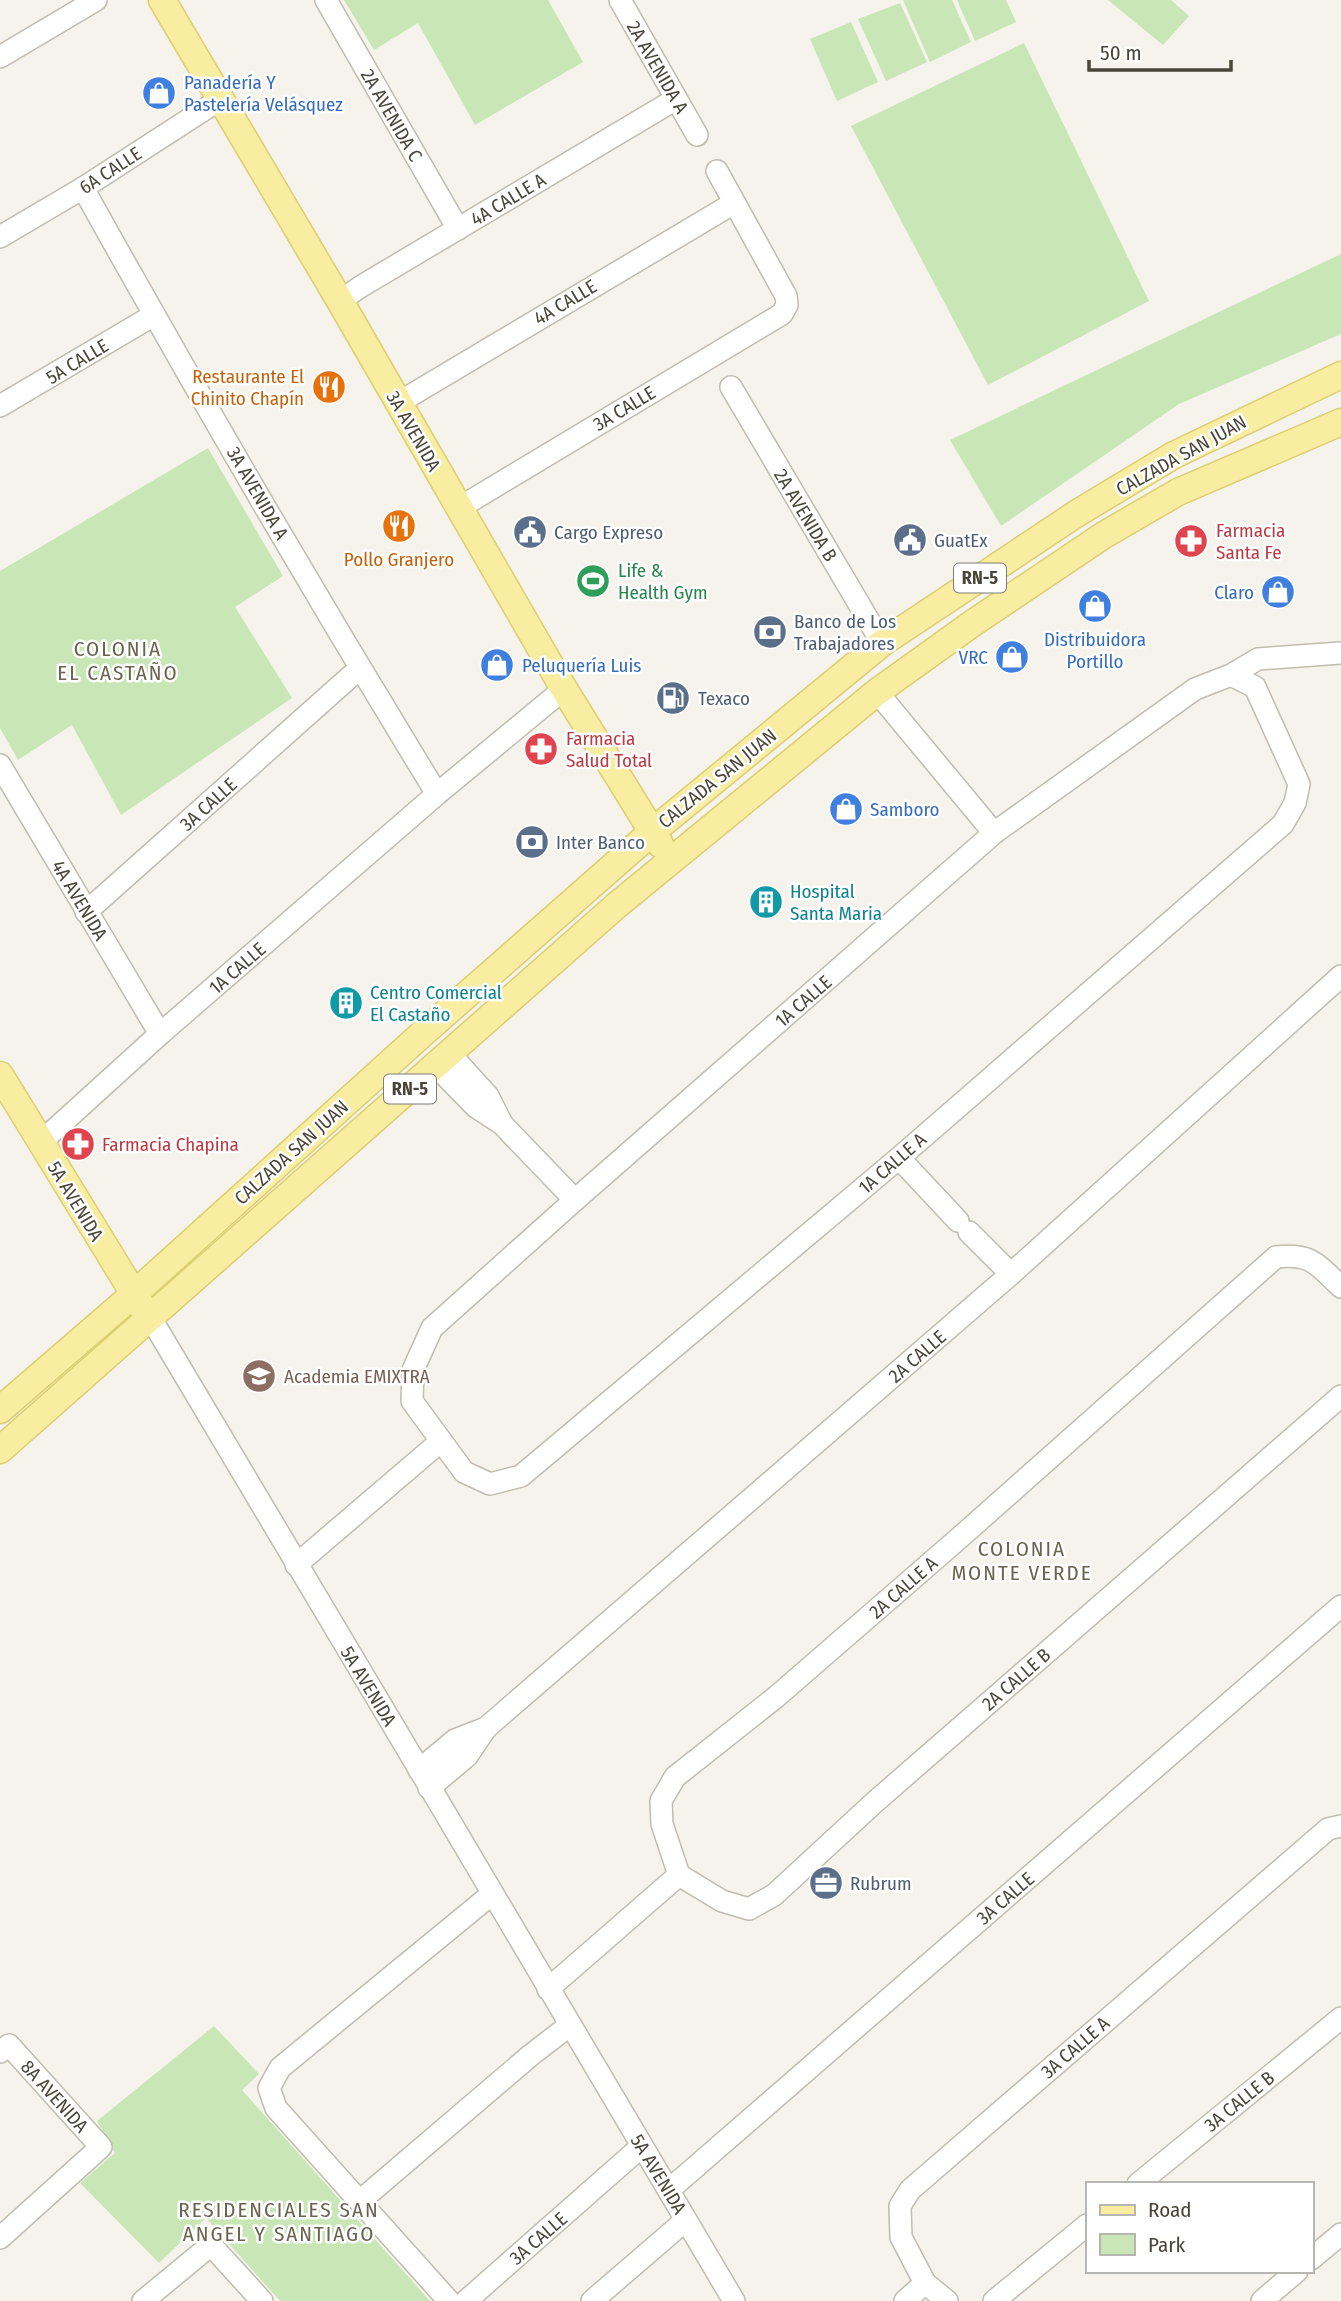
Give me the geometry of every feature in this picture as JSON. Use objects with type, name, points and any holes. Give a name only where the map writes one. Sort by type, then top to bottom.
[{"type":"main road","name":"3A AVENIDA","points":[[162,0],[564,689],[670,861]]},
{"type":"main road","name":"CALZADA SAN JUAN","points":[[0,1410],[133,1295],[422,1034],[652,832],[882,643],[1076,514],[1174,455],[1341,375]]},
{"type":"main road","name":"CALZADA SAN JUAN","points":[[0,1450],[617,905],[877,692],[973,623],[1104,535],[1178,492],[1341,422]]},
{"type":"main road","name":"5A AVENIDA","points":[[0,1074],[133,1295],[149,1317]]},
{"type":"street","points":[[0,57],[96,0]]},
{"type":"street","name":"2A AVENIDA C","points":[[326,0],[458,229]]},
{"type":"street","name":"2A AVENIDA A","points":[[620,0],[697,135]]},
{"type":"street","name":"4A CALLE A","points":[[340,301],[676,99]]},
{"type":"street","name":"6A CALLE","points":[[0,237],[83,188],[219,100]]},
{"type":"street","points":[[718,171],[734,203]]},
{"type":"street","name":"3A AVENIDA A","points":[[83,188],[154,316],[437,794]]},
{"type":"street","name":"3A CALLE","points":[[459,508],[782,314],[788,305],[786,296],[734,203]]},
{"type":"street","name":"4A CALLE","points":[[398,403],[734,203]]},
{"type":"street","name":"5A CALLE","points":[[0,406],[154,316]]},
{"type":"street","name":"2A AVENIDA B","points":[[730,387],[882,643]]},
{"type":"street","name":"1A CALLE","points":[[442,1441],[412,1401],[413,1370],[432,1328],[575,1200],[994,834],[1195,689],[1231,675],[1258,659],[1340,653]]},
{"type":"street","name":"3A CALLE","points":[[86,912],[360,668]]},
{"type":"street","name":"1A CALLE A","points":[[442,1441],[464,1472],[491,1484],[520,1476],[899,1158],[1283,824],[1295,803],[1299,784],[1255,687],[1231,675]]},
{"type":"street","name":"1A CALLE","points":[[41,1142],[160,1034],[437,794],[564,689]]},
{"type":"street","points":[[877,692],[994,834]]},
{"type":"street","name":"4A AVENIDA","points":[[0,765],[160,1034]]},
{"type":"street","name":"2A CALLE","points":[[424,1779],[455,1740],[486,1728],[1011,1274],[1341,976]]},
{"type":"street","points":[[443,1060],[476,1107],[502,1124],[575,1200]]},
{"type":"street","points":[[899,1158],[1011,1274]]},
{"type":"street","name":"2A CALLE A","points":[[679,1875],[662,1824],[661,1801],[674,1777],[776,1697],[987,1515],[1276,1257],[1293,1255],[1311,1259],[1341,1287]]},
{"type":"street","name":"5A AVENIDA","points":[[149,1317],[548,1989],[670,2189],[734,2301]]},
{"type":"street","name":"2A CALLE B","points":[[679,1875],[722,1900],[749,1909],[774,1895],[876,1801],[1341,1396]]},
{"type":"street","points":[[296,1564],[442,1441]]},
{"type":"street","name":"3A CALLE","points":[[670,2189],[1341,1606]]},
{"type":"street","name":"3A CALLE A","points":[[925,2283],[899,2229],[900,2206],[909,2190],[1328,1829],[1341,1826]]},
{"type":"street","points":[[548,1989],[679,1875]]},
{"type":"street","points":[[449,2301],[276,2108],[270,2088],[281,2068],[492,1894]]},
{"type":"street","name":"3A CALLE B","points":[[1140,2182],[1341,2018]]},
{"type":"street","points":[[360,2200],[570,2025]]},
{"type":"street","name":"8A AVENIDA","points":[[0,2238],[101,2147],[5,2049]]},
{"type":"street","name":"3A CALLE","points":[[466,2301],[642,2146]]},
{"type":"street","points":[[592,2301],[686,2220]]},
{"type":"street","points":[[994,2301],[1086,2226]]},
{"type":"street","points":[[1313,2257],[1341,2234]]},
{"type":"street","points":[[143,2301],[211,2245],[262,2301]]},
{"type":"street","points":[[1262,2301],[1295,2273]]},
{"type":"street","points":[[905,2301],[925,2283],[947,2301]]},
{"type":"green space","points":[[344,0],[548,0],[583,62],[475,125],[418,23],[374,50]]},
{"type":"green space","points":[[903,0],[952,0],[971,42],[930,62]]},
{"type":"green space","points":[[957,0],[1006,0],[1016,22],[975,41]]},
{"type":"green space","points":[[1108,0],[1171,0],[1189,16],[1163,45]]},
{"type":"green space","points":[[900,3],[927,62],[886,81],[858,19]]},
{"type":"green space","points":[[851,22],[878,82],[837,101],[810,39]]},
{"type":"green space","points":[[1024,43],[1149,301],[988,385],[851,126]]},
{"type":"green space","points":[[1341,254],[1341,334],[1179,404],[1001,526],[950,440]]},
{"type":"green space","points":[[208,448],[283,576],[235,607],[292,698],[121,815],[72,725],[18,760],[0,728],[0,571]]},
{"type":"green space","points":[[214,2026],[259,2074],[242,2090],[430,2301],[280,2301],[206,2218],[159,2263],[80,2183],[115,2153],[97,2121]]},
{"type":"place","name":"Panadería Y Pastelería Velásquez","points":[[159,93]]},
{"type":"place","name":"Restaurante El Chinito Chapín","points":[[329,387]]},
{"type":"place","name":"Pollo Granjero","points":[[399,526]]},
{"type":"place","name":"Cargo Expreso","points":[[530,532]]},
{"type":"place","name":"GuatEx","points":[[910,540]]},
{"type":"place","name":"Farmacia Santa Fe","points":[[1191,541]]},
{"type":"place","name":"Life & Health Gym","points":[[593,581]]},
{"type":"place","name":"Claro","points":[[1278,592]]},
{"type":"place","name":"Distribuidora Portillo","points":[[1095,606]]},
{"type":"place","name":"Banco de Los Trabajadores","points":[[770,632]]},
{"type":"place","name":"VRC","points":[[1012,657]]},
{"type":"place","name":"Peluquería Luis","points":[[497,665]]},
{"type":"place","name":"Texaco","points":[[673,698]]},
{"type":"place","name":"Farmacia Salud Total","points":[[541,749]]},
{"type":"place","name":"Samboro","points":[[846,809]]},
{"type":"place","name":"Inter Banco","points":[[532,842]]},
{"type":"place","name":"Hospital Santa Maria","points":[[766,902]]},
{"type":"place","name":"Centro Comercial El Castaño","points":[[346,1003]]},
{"type":"place","name":"Farmacia Chapina","points":[[78,1144]]},
{"type":"place","name":"Academia EMIXTRA","points":[[259,1376]]},
{"type":"place","name":"Rubrum","points":[[826,1883]]},
{"type":"district","name":"COLONIA EL CASTAÑO","points":[[118,661]]},
{"type":"district","name":"COLONIA MONTE VERDE","points":[[1022,1561]]},
{"type":"district","name":"RESIDENCIALES SAN ANGEL Y SANTIAGO","points":[[279,2222]]}]
